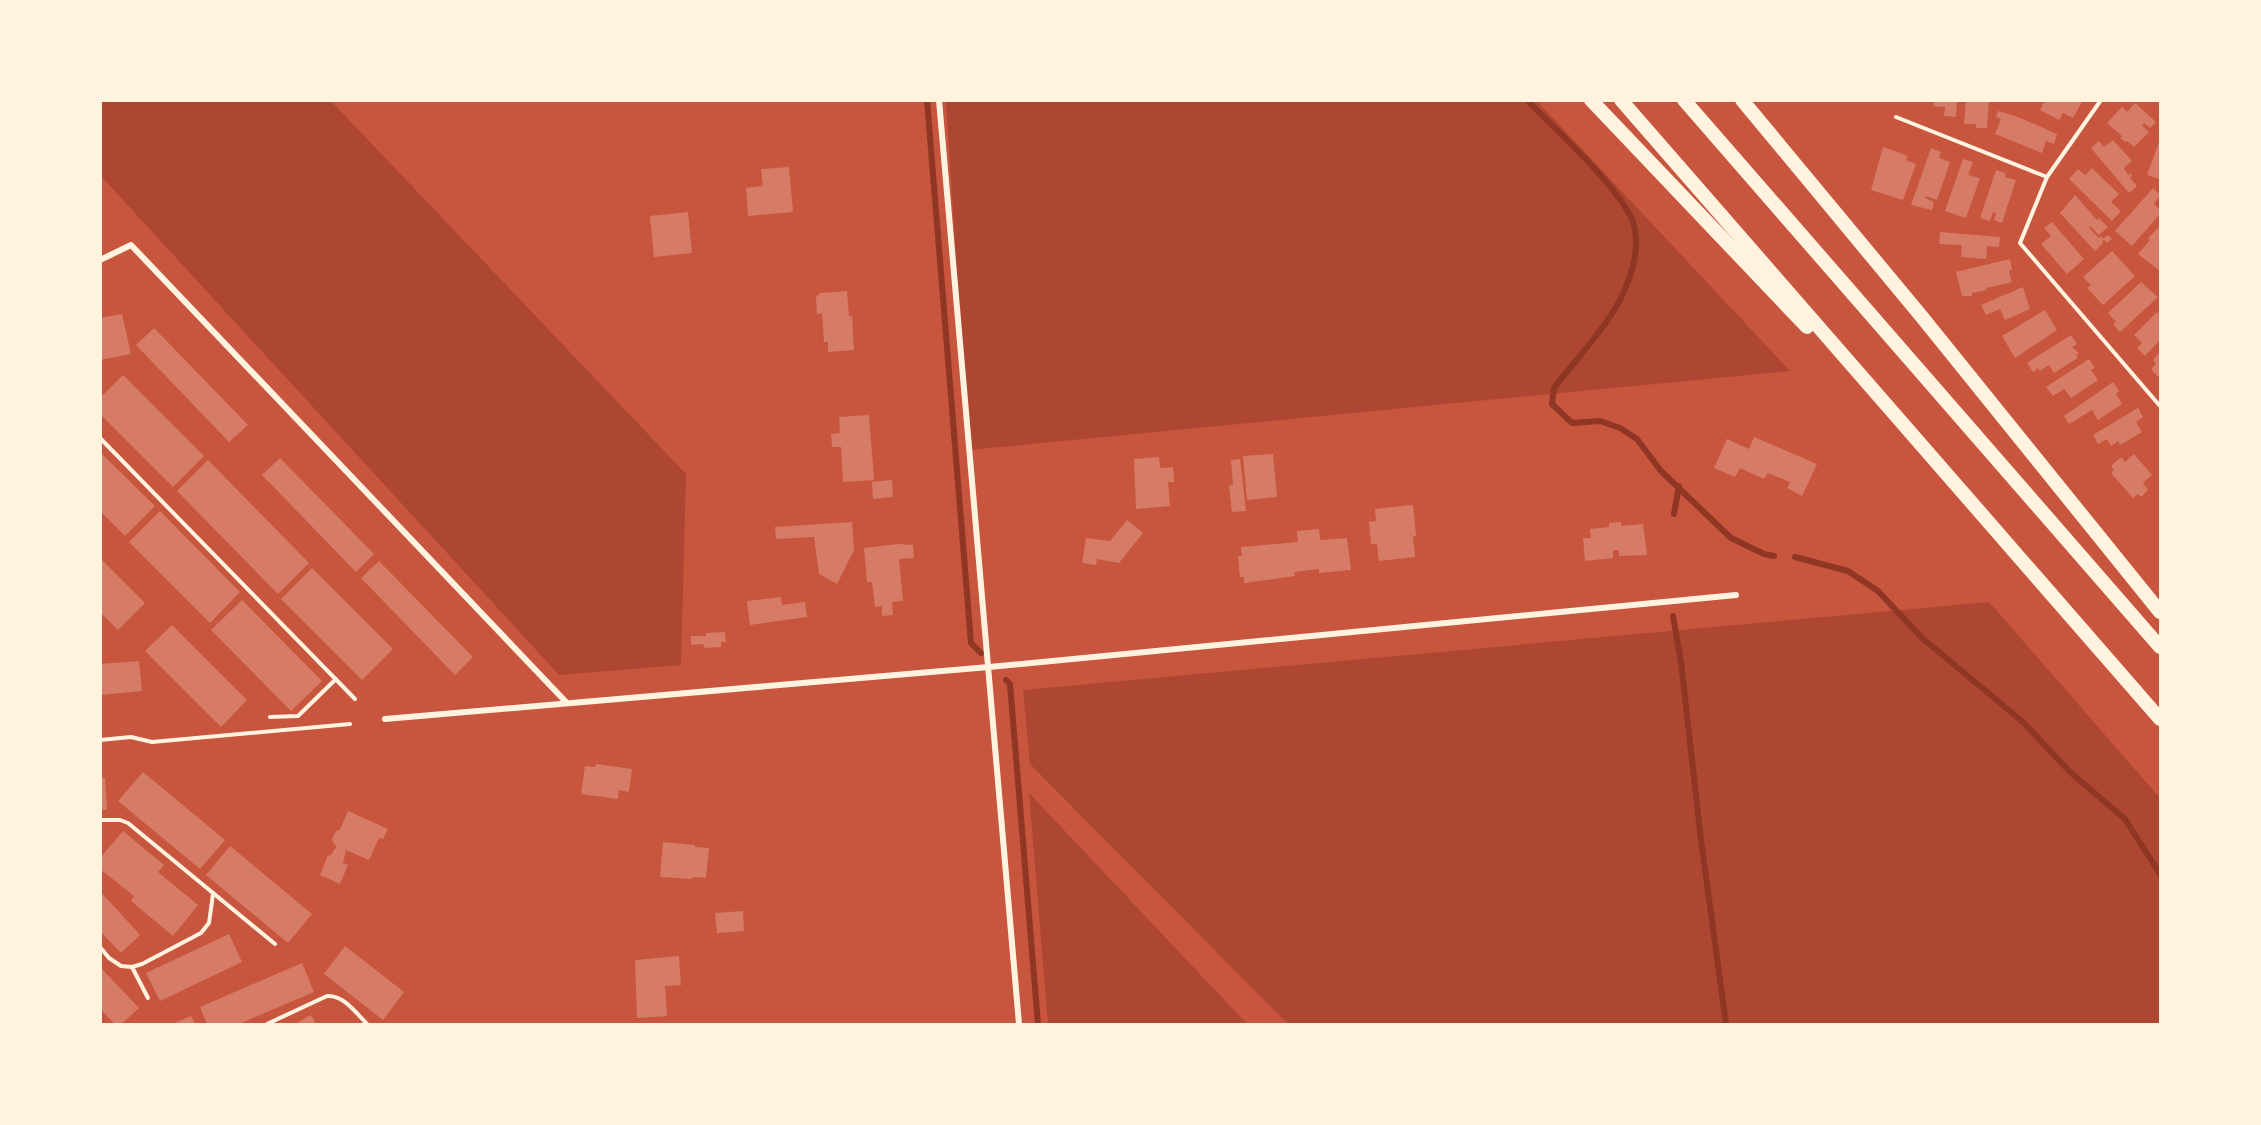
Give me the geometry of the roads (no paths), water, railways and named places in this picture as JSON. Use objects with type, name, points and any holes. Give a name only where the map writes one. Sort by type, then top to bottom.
[{"type":"highway","points":[[1591,100],[1925,449]]},
{"type":"highway","points":[[1622,100],[2160,719]]},
{"type":"highway","points":[[1684,100],[2160,647]]},
{"type":"highway","points":[[1742,100],[1922,317],[2160,612]]},
{"type":"street","points":[[939,100],[1019,1024]]},
{"type":"street","points":[[100,260],[131,245],[566,702]]},
{"type":"street","points":[[385,719],[989,667],[1736,595]]},
{"type":"lane","points":[[2101,100],[2047,177],[2020,243],[2160,406]]},
{"type":"lane","points":[[1896,117],[2047,177]]},
{"type":"lane","points":[[100,820],[124,821],[275,944]]},
{"type":"lane","points":[[100,947],[114,962],[132,967],[142,964],[201,933],[209,923],[213,893]]},
{"type":"lane","points":[[132,967],[148,999]]},
{"type":"lane","points":[[267,1024],[327,996],[341,998],[368,1024]]},
{"type":"waterway","points":[[927,100],[971,643],[981,653]]},
{"type":"waterway","points":[[1527,100],[1587,160],[1617,195],[1628,211],[1636,236],[1632,270],[1624,292],[1599,332],[1554,388],[1552,404],[1572,423],[1600,421],[1620,428],[1637,439],[1661,471],[1731,538],[1764,554],[1774,556]]},
{"type":"waterway","points":[[1674,514],[1679,486]]},
{"type":"waterway","points":[[1795,557],[1848,571],[1878,591],[1922,638],[2023,722],[2070,772],[2125,819],[2160,874]]},
{"type":"waterway","points":[[1673,616],[1681,662],[1701,840],[1726,1024]]},
{"type":"waterway","points":[[1006,680],[1010,684],[1038,1024]]}]
